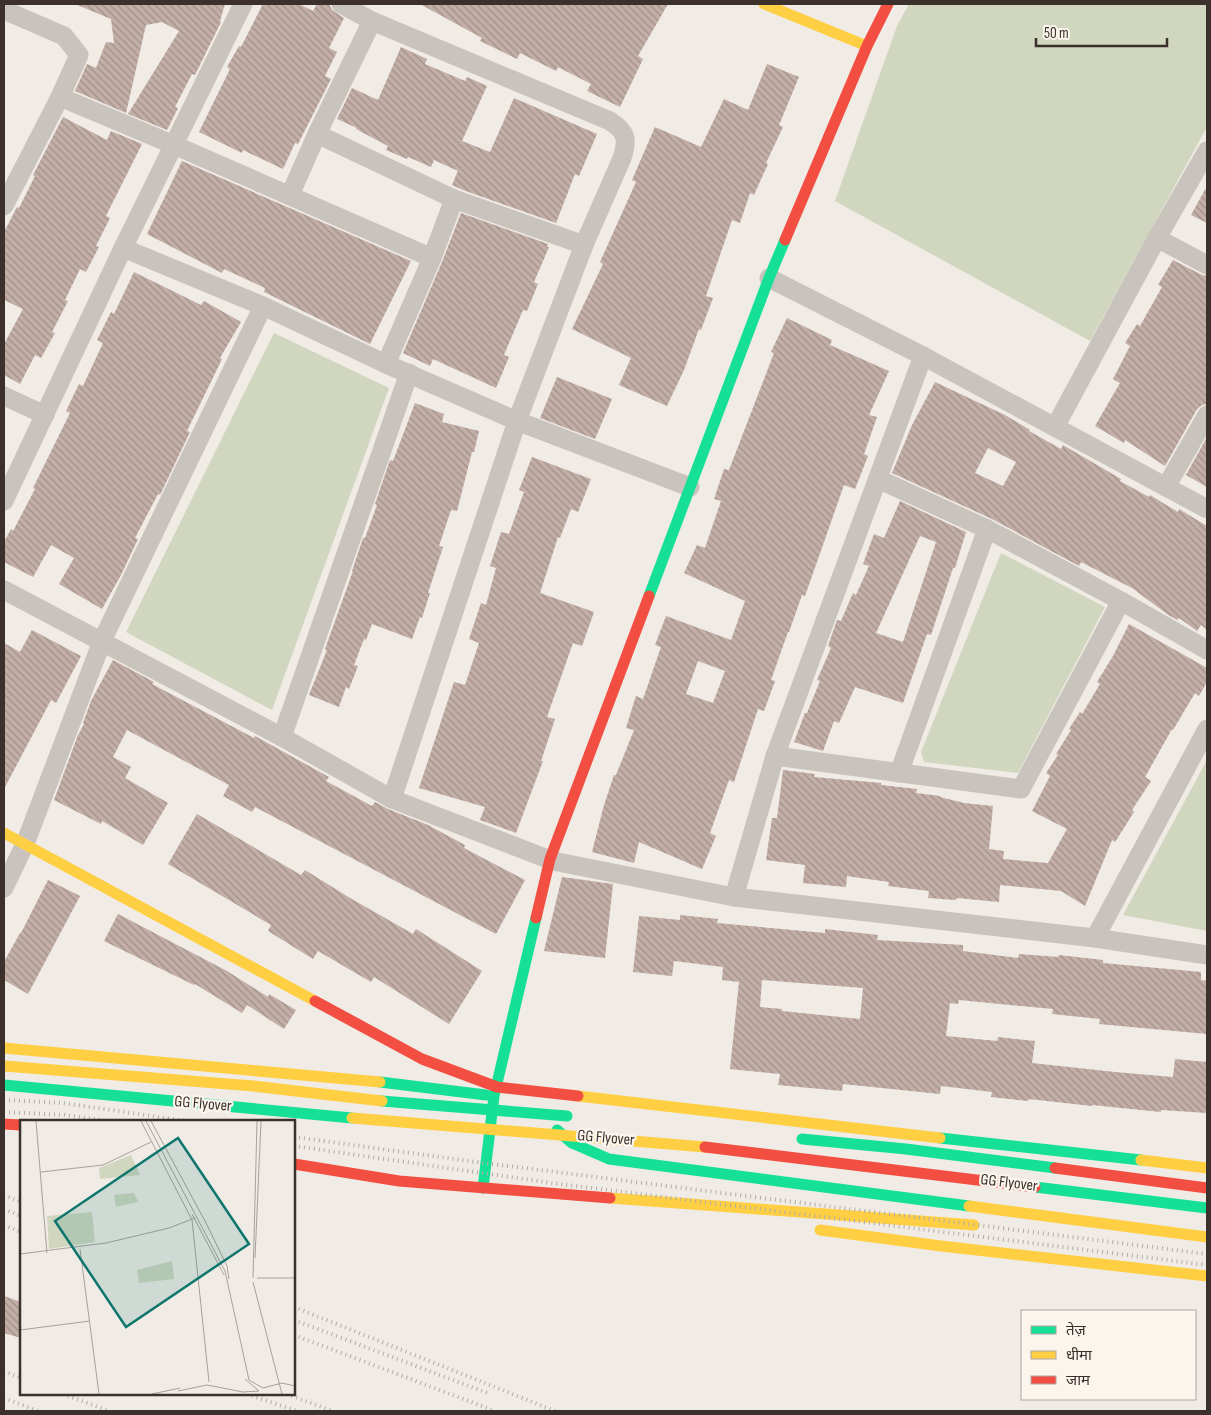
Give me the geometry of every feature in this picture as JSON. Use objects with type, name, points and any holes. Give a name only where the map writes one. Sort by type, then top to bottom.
[{"type":"main road","points":[[764,4],[866,46]]},
{"type":"main road","points":[[483,1188],[496,1091],[550,859],[769,278],[866,46],[888,4]]},
{"type":"main road","points":[[4,833],[422,1059],[496,1091],[524,1106],[546,1120],[572,1143],[608,1159],[1207,1237]]},
{"type":"main road","points":[[4,1048],[410,1085],[496,1091],[1207,1168]]},
{"type":"main road","name":"GG Flyover","points":[[4,1066],[253,1086],[379,1102],[492,1109],[580,1118]]},
{"type":"main road","name":"GG Flyover","points":[[4,1085],[366,1119],[687,1144],[1207,1208]]},
{"type":"main road","points":[[4,1124],[20,1126]]},
{"type":"main road","name":"GG Flyover","points":[[788,1138],[906,1149],[1207,1188]]},
{"type":"main road","points":[[295,1164],[399,1181],[983,1225]]},
{"type":"main road","points":[[483,1188],[507,1200]]},
{"type":"main road","points":[[805,1228],[941,1246],[1207,1276]]},
{"type":"main road","points":[[1082,1232],[1150,1241]]},
{"type":"street","points":[[4,501],[123,248],[243,4]]},
{"type":"street","points":[[341,4],[372,21],[610,121],[620,127],[625,135],[626,147],[584,245],[517,421],[392,799]]},
{"type":"street","points":[[4,10],[64,36],[79,55],[60,97],[4,206]]},
{"type":"street","points":[[290,196],[317,134],[372,21]]},
{"type":"street","points":[[60,97],[432,258]]},
{"type":"street","points":[[317,134],[454,199],[584,245]]},
{"type":"street","points":[[1055,427],[1207,152]]},
{"type":"street","points":[[386,364],[432,258],[454,199]]},
{"type":"street","points":[[1158,238],[1207,265]]},
{"type":"street","points":[[123,248],[263,306],[386,364],[517,421],[690,487]]},
{"type":"street","points":[[769,278],[923,356],[1207,509]]},
{"type":"street","points":[[4,888],[26,844],[102,641],[263,306]]},
{"type":"street","points":[[734,897],[775,756],[923,356]]},
{"type":"street","points":[[282,736],[409,373]]},
{"type":"street","points":[[4,396],[46,415]]},
{"type":"street","points":[[1166,487],[1207,415]]},
{"type":"street","points":[[878,479],[987,530],[1207,650]]},
{"type":"street","points":[[899,773],[987,530]]},
{"type":"street","points":[[4,590],[282,736],[392,799],[550,859],[734,897],[1095,938],[1207,955]]},
{"type":"street","points":[[775,756],[1022,789],[1120,601]]},
{"type":"street","points":[[1095,938],[1207,729]]},
{"type":"green space","points":[[909,4],[1207,4],[1207,127],[1090,341],[835,201],[897,26]]},
{"type":"green space","points":[[274,333],[389,388],[272,710],[126,632]]},
{"type":"green space","points":[[1001,553],[1105,607],[1018,773],[924,762],[921,752]]},
{"type":"green space","points":[[1207,760],[1207,931],[1123,915]]},
{"type":"building","points":[[75,4],[225,4],[221,22],[195,75],[192,74],[175,107],[178,108],[167,130],[128,114],[179,31],[162,22],[146,25],[126,113],[75,91],[87,64],[96,68],[106,42],[114,43],[111,19]]},
{"type":"building","points":[[263,4],[299,4],[313,11],[317,4],[329,4],[332,10],[344,18],[329,48],[337,52],[325,76],[331,79],[298,144],[295,143],[283,169],[243,150],[242,153],[199,132],[230,69],[227,67],[239,46],[241,47]]},
{"type":"building","points":[[420,4],[668,4],[638,56],[643,59],[620,107],[587,91],[591,84],[558,67],[556,71],[520,53],[517,59],[480,41],[482,38]]},
{"type":"building","points":[[401,47],[427,59],[425,64],[465,81],[467,77],[487,86],[462,141],[490,152],[514,98],[597,134],[579,176],[575,174],[556,223],[452,185],[458,171],[434,160],[431,167],[386,150],[388,146],[337,119],[352,88],[378,100]]},
{"type":"building","points":[[767,64],[799,77],[779,125],[783,127],[766,163],[768,164],[754,195],[750,193],[740,223],[732,220],[706,296],[713,298],[684,370],[667,406],[619,385],[631,358],[572,329],[603,264],[600,262],[636,182],[632,180],[655,127],[701,147],[724,99],[748,110]]},
{"type":"building","points":[[63,117],[107,140],[111,131],[142,144],[106,216],[110,218],[96,246],[99,247],[86,272],[80,269],[65,300],[68,301],[52,332],[55,333],[41,358],[35,355],[20,384],[4,375],[4,344],[23,309],[4,300],[4,232],[17,207],[19,208],[35,176],[33,175]]},
{"type":"building","points":[[182,161],[411,261],[370,344],[264,292],[265,288],[224,269],[222,273],[147,234]]},
{"type":"building","points":[[1207,186],[1207,223],[1191,215]]},
{"type":"building","points":[[461,213],[548,244],[547,247],[549,247],[534,282],[538,284],[527,311],[523,310],[504,355],[509,357],[496,388],[433,359],[430,366],[403,353]]},
{"type":"building","points":[[1173,260],[1207,276],[1207,404],[1197,409],[1165,466],[1125,440],[1124,443],[1095,426],[1120,383],[1113,379],[1130,346],[1125,343],[1137,324],[1140,326],[1162,287],[1158,285]]},
{"type":"building","points":[[134,272],[201,305],[204,301],[241,322],[220,358],[222,359],[187,431],[190,432],[160,495],[158,494],[135,538],[138,539],[102,609],[59,584],[74,558],[51,545],[33,577],[4,562],[4,542],[11,529],[13,531],[35,489],[33,488],[70,413],[66,411],[79,384],[83,386],[103,343],[97,340],[111,312],[114,314]]},
{"type":"building","points":[[787,318],[832,340],[830,345],[889,371],[869,415],[877,417],[864,454],[868,456],[855,489],[844,485],[805,596],[802,595],[771,680],[775,681],[764,711],[758,709],[734,782],[729,780],[710,833],[716,836],[702,869],[639,842],[634,863],[592,852],[614,775],[616,775],[634,730],[626,728],[636,696],[643,699],[661,647],[655,645],[666,616],[731,640],[745,601],[684,573],[697,545],[705,548],[721,501],[714,499],[724,469],[729,470],[774,353],[771,352]],"holes":[[[698,661],[725,671],[713,703],[686,694]]]},
{"type":"building","points":[[557,377],[612,399],[595,439],[540,418]]},
{"type":"building","points":[[935,382],[1005,415],[1061,449],[1063,445],[1121,479],[1120,481],[1149,497],[1150,495],[1178,512],[1179,509],[1207,526],[1207,630],[1201,625],[1197,631],[1179,618],[1177,620],[1167,614],[1132,588],[1081,562],[1079,566],[992,519],[892,473],[912,425]],"holes":[[[988,448],[1016,462],[1003,486],[975,473]]]},
{"type":"building","points":[[415,403],[444,414],[442,422],[479,431],[474,452],[472,452],[457,511],[451,510],[439,546],[443,547],[428,593],[430,593],[422,618],[420,617],[412,639],[372,624],[354,665],[358,666],[349,689],[346,687],[339,707],[309,695],[327,650],[325,649],[363,538],[365,538],[377,505],[375,504],[390,460],[393,461]]},
{"type":"building","points":[[1207,437],[1207,487],[1186,475]]},
{"type":"building","points":[[532,457],[591,479],[578,512],[571,509],[560,538],[558,537],[540,593],[594,612],[582,646],[573,643],[547,717],[555,719],[541,761],[543,761],[516,833],[480,820],[485,807],[419,788],[454,682],[465,685],[479,643],[469,639],[481,603],[486,605],[496,568],[490,566],[501,532],[509,534],[524,492],[519,490]]},
{"type":"building","points":[[900,501],[966,532],[931,635],[927,634],[903,703],[855,687],[839,723],[834,721],[823,751],[794,742],[820,681],[817,680],[831,648],[828,646],[837,620],[841,621],[853,593],[856,595],[869,566],[863,564],[874,534],[884,538]],"holes":[[[920,536],[936,542],[903,642],[876,633]]]},
{"type":"building","points":[[1129,624],[1207,668],[1207,682],[1199,696],[1195,693],[1145,777],[1151,781],[1132,810],[1134,812],[1115,842],[1112,840],[1085,906],[1061,891],[1000,885],[999,902],[957,898],[956,900],[928,898],[929,891],[888,886],[889,882],[847,876],[846,887],[803,883],[805,865],[766,860],[772,818],[777,818],[783,770],[815,774],[814,777],[881,783],[881,785],[917,789],[916,793],[940,796],[964,803],[993,806],[989,849],[1004,851],[1003,859],[1048,863],[1067,829],[1032,811],[1050,776],[1046,773],[1058,755],[1056,754],[1071,730],[1069,729],[1080,712],[1082,714],[1100,684],[1097,682]]},
{"type":"building","points":[[32,630],[81,656],[56,703],[51,700],[4,789],[4,643],[20,652]]},
{"type":"building","points":[[113,660],[154,682],[152,684],[254,738],[255,736],[329,777],[326,781],[372,806],[375,802],[428,825],[465,845],[464,848],[525,880],[496,934],[255,807],[252,812],[223,796],[229,785],[127,730],[113,757],[131,767],[125,778],[168,803],[143,845],[102,821],[101,824],[54,800],[91,701]]},
{"type":"building","points":[[197,814],[301,875],[305,870],[413,934],[416,929],[482,971],[449,1024],[374,977],[371,982],[318,951],[313,959],[268,931],[271,925],[168,864]]},
{"type":"building","points":[[562,877],[613,884],[605,958],[544,951]]},
{"type":"building","points":[[48,880],[80,896],[28,994],[4,980],[4,962]]},
{"type":"building","points":[[118,914],[227,971],[268,997],[269,994],[296,1010],[284,1029],[247,1005],[242,1013],[195,984],[104,941]]},
{"type":"building","points":[[680,915],[718,919],[717,923],[825,933],[825,929],[878,935],[877,940],[963,945],[963,951],[1018,958],[1019,954],[1058,957],[1059,955],[1103,960],[1103,963],[1201,972],[1201,980],[1207,981],[1207,1034],[1099,1024],[1100,1019],[1052,1014],[1053,1009],[959,1000],[958,1004],[950,1003],[946,1036],[997,1041],[998,1037],[1035,1041],[1032,1063],[1115,1072],[1173,1077],[1175,1059],[1207,1062],[1207,1113],[1161,1110],[1161,1112],[1029,1099],[1028,1101],[991,1097],[992,1092],[941,1086],[940,1094],[843,1084],[842,1091],[778,1085],[780,1074],[730,1069],[739,982],[722,980],[723,967],[674,961],[672,976],[633,972],[639,916],[680,920]],"holes":[[[762,980],[863,988],[860,1019],[760,1007]]]},
{"type":"building","points":[[4,1296],[20,1302],[20,1338],[4,1333]]},
{"type":"railway","points":[[4,1100],[63,1103],[179,1120]]},
{"type":"railway","points":[[4,1112],[64,1115],[102,1120]]},
{"type":"railway","points":[[295,1137],[469,1161],[1207,1254]]},
{"type":"railway","points":[[295,1146],[552,1183],[1207,1265]]},
{"type":"railway","points":[[4,1195],[20,1202]]},
{"type":"railway","points":[[4,1209],[20,1216]]},
{"type":"railway","points":[[4,1225],[20,1232]]},
{"type":"railway","points":[[295,1307],[555,1411]]},
{"type":"railway","points":[[295,1320],[490,1394]]},
{"type":"railway","points":[[295,1335],[495,1411]]},
{"type":"railway","points":[[4,1371],[20,1378]]},
{"type":"railway","points":[[66,1395],[109,1411]]},
{"type":"railway","points":[[250,1395],[297,1411]]},
{"type":"railway","points":[[290,1395],[332,1411]]},
{"type":"railway","points":[[4,1398],[38,1411]]},
{"type":"traffic: fast","points":[[649,596],[785,240]]},
{"type":"traffic: fast","points":[[483,1188],[494,1096],[536,918]]},
{"type":"traffic: fast","points":[[380,1082],[486,1095]]},
{"type":"traffic: fast","points":[[4,1085],[352,1118]]},
{"type":"traffic: fast","points":[[382,1101],[567,1116]]},
{"type":"traffic: fast","points":[[557,1130],[572,1143],[609,1159],[969,1206]]},
{"type":"traffic: fast","points":[[940,1138],[1141,1160]]},
{"type":"traffic: fast","points":[[802,1139],[906,1149],[1055,1168]]},
{"type":"traffic: fast","points":[[1035,1187],[1207,1208]]},
{"type":"traffic: slow","points":[[764,4],[867,46]]},
{"type":"traffic: slow","points":[[4,833],[315,1001]]},
{"type":"traffic: slow","points":[[4,1048],[380,1082]]},
{"type":"traffic: slow","points":[[4,1066],[253,1086],[382,1101]]},
{"type":"traffic: slow","points":[[578,1096],[940,1138]]},
{"type":"traffic: slow","points":[[352,1118],[705,1147]]},
{"type":"traffic: slow","points":[[1141,1160],[1207,1168]]},
{"type":"traffic: slow","points":[[610,1198],[974,1225]]},
{"type":"traffic: slow","points":[[969,1206],[1207,1237]]},
{"type":"traffic: slow","points":[[820,1230],[941,1246],[1207,1276]]},
{"type":"traffic: jam","points":[[785,240],[867,46],[888,4]]},
{"type":"traffic: jam","points":[[536,918],[550,859],[649,596]]},
{"type":"traffic: jam","points":[[315,1001],[422,1059],[497,1087],[578,1096]]},
{"type":"traffic: jam","points":[[4,1124],[20,1125]]},
{"type":"traffic: jam","points":[[705,1147],[1035,1187]]},
{"type":"traffic: jam","points":[[295,1164],[399,1181],[610,1198]]},
{"type":"traffic: jam","points":[[1055,1168],[1207,1188]]}]
